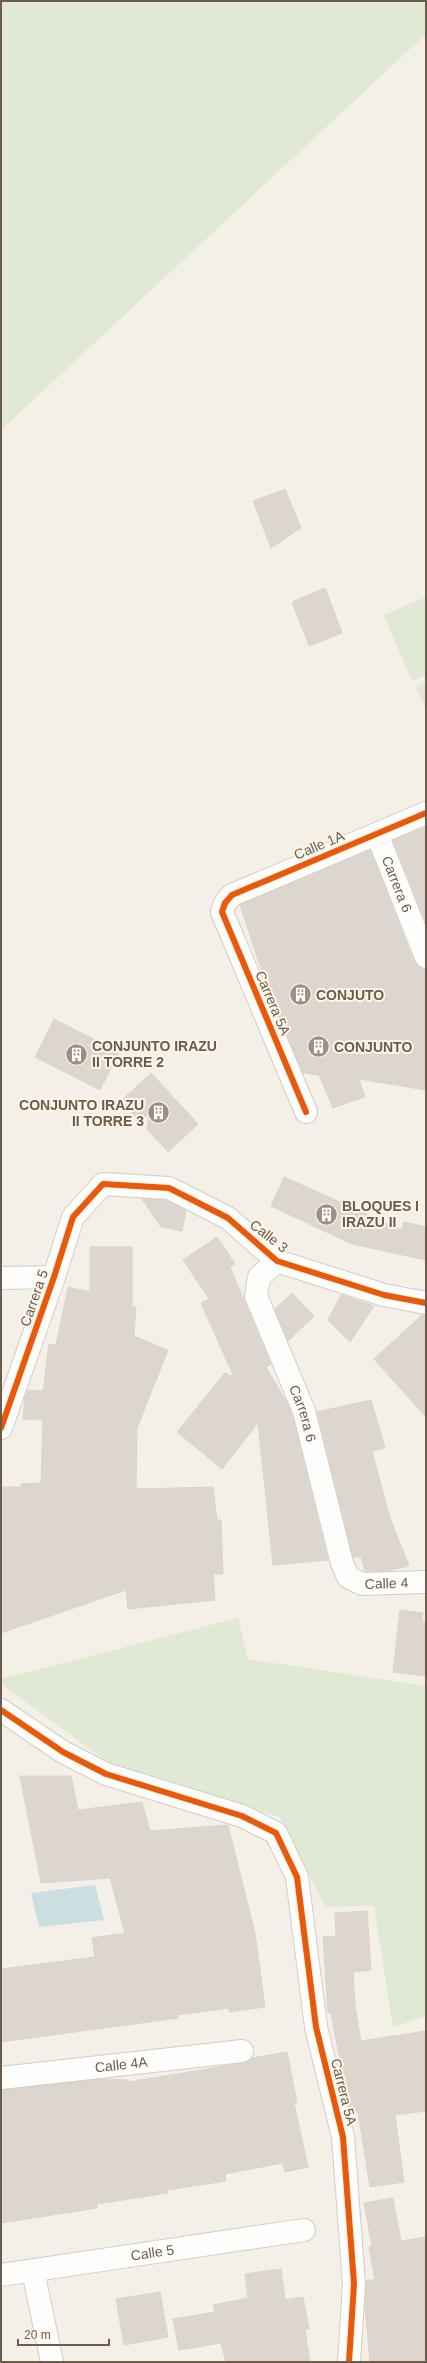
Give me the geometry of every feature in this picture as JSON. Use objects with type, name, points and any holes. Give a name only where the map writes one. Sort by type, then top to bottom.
[{"type":"street","name":"Calle 1A","points":[[225,903],[232,895],[426,813]]},
{"type":"street","name":"Carrera 6","points":[[377,834],[426,957]]},
{"type":"street","name":"Carrera 5A","points":[[225,903],[222,912],[306,1112]]},
{"type":"street","name":"Calle 3","points":[[103,1184],[168,1188],[228,1218],[277,1261],[384,1295],[426,1303]]},
{"type":"street","name":"Carrera 5","points":[[1,1428],[54,1278],[73,1217],[103,1184]]},
{"type":"street","name":"Carrera 6","points":[[277,1261],[259,1278],[256,1296],[304,1411],[342,1563],[348,1577]]},
{"type":"street","points":[[1,1278],[54,1278]]},
{"type":"street","name":"Calle 4","points":[[348,1577],[362,1584],[426,1582]]},
{"type":"street","name":"Carrera 5A","points":[[1,1710],[63,1752],[106,1774],[242,1816],[276,1833],[297,1877],[316,2027],[343,2137],[354,2284],[349,2362]]},
{"type":"street","name":"Calle 4A","points":[[1,2078],[242,2052]]},
{"type":"street","name":"Calle 5","points":[[1,2275],[304,2230]]},
{"type":"street","points":[[33,2271],[52,2362]]},
{"type":"green space","points":[[1,1],[426,1],[426,34],[1,430]]},
{"type":"green space","points":[[426,597],[426,675],[412,681],[384,615]]},
{"type":"green space","points":[[426,682],[426,710],[416,687]]},
{"type":"green space","points":[[238,1618],[248,1659],[426,1686],[426,2016],[393,2027],[374,1906],[325,1907],[280,1817],[112,1765],[1,1684],[1,1679]]},
{"type":"shaded area","points":[[95,1885],[104,1920],[39,1927],[31,1893]]},
{"type":"building","points":[[285,489],[301,528],[271,548],[253,501]]},
{"type":"building","points":[[325,588],[342,633],[309,646],[292,602]]},
{"type":"building","points":[[426,827],[426,923],[393,840]]},
{"type":"building","points":[[370,850],[414,962],[419,967],[426,969],[426,1090],[359,1079],[365,1097],[333,1108],[319,1075],[303,1073],[269,993],[240,905]]},
{"type":"building","name":"CONJUNTO IRAZU II TORRE 2","points":[[54,1019],[119,1052],[100,1090],[35,1057]]},
{"type":"building","name":"CONJUNTO IRAZU II TORRE 3","points":[[151,1073],[198,1124],[168,1152],[147,1129],[149,1114],[140,1122],[121,1101]]},
{"type":"building","name":"BLOQUES I IRAZU II","points":[[284,1177],[402,1230],[404,1222],[426,1227],[426,1260],[352,1244],[271,1206]]},
{"type":"building","points":[[142,1199],[166,1200],[186,1210],[182,1231],[161,1227]]},
{"type":"building","points":[[217,1237],[235,1264],[230,1267],[271,1364],[266,1367],[285,1399],[292,1415],[328,1560],[273,1565],[258,1423],[222,1469],[177,1432],[225,1373],[234,1377],[201,1303],[209,1299],[183,1260]]},
{"type":"building","points":[[90,1247],[132,1247],[132,1307],[136,1307],[134,1336],[168,1350],[137,1428],[136,1489],[213,1487],[217,1520],[221,1520],[223,1574],[213,1574],[215,1600],[128,1609],[126,1590],[1,1633],[1,1487],[22,1487],[21,1484],[41,1483],[43,1420],[23,1419],[25,1397],[28,1390],[43,1391],[49,1344],[56,1345],[68,1287],[90,1292]]},
{"type":"building","points":[[292,1293],[314,1316],[288,1341],[275,1309]]},
{"type":"building","points":[[341,1295],[374,1306],[350,1342],[328,1320]]},
{"type":"building","points":[[422,1315],[426,1315],[426,1417],[374,1359]]},
{"type":"building","points":[[371,1400],[385,1448],[372,1451],[389,1515],[409,1566],[386,1571],[365,1571],[361,1557],[353,1557],[317,1412]]},
{"type":"building","points":[[400,1610],[423,1613],[422,1622],[426,1622],[426,1676],[393,1672]]},
{"type":"building","points":[[20,1776],[71,1776],[78,1810],[142,1802],[150,1831],[228,1825],[255,1933],[265,2007],[229,2012],[229,2008],[177,2015],[178,2018],[1,2042],[1,1969],[95,1957],[92,1938],[125,1933],[110,1878],[41,1883]]},
{"type":"building","points":[[367,1911],[371,1970],[353,1972],[355,2006],[361,2041],[426,2031],[426,2111],[395,2115],[404,2182],[370,2187],[358,2112],[350,2113],[331,2013],[328,2013],[323,1937],[336,1936],[335,1913]]},
{"type":"building","points":[[287,2052],[297,2103],[294,2103],[308,2167],[285,2172],[283,2163],[225,2174],[226,2181],[167,2190],[168,2193],[97,2204],[97,2208],[1,2223],[1,2090],[101,2079],[128,2080],[128,2082],[243,2063],[252,2058]]},
{"type":"building","points":[[393,2198],[401,2241],[426,2237],[426,2362],[370,2362],[365,2306],[366,2280],[375,2280],[369,2247],[372,2246],[364,2203]]},
{"type":"building","points":[[281,2269],[285,2300],[303,2297],[309,2329],[305,2329],[310,2362],[226,2362],[221,2343],[179,2350],[173,2319],[215,2312],[213,2305],[248,2298],[245,2274]]},
{"type":"building","points":[[160,2292],[168,2337],[124,2345],[116,2299]]},
{"type":"cycle path","points":[[306,1112],[222,912],[225,903],[232,895],[426,813]]},
{"type":"cycle path","points":[[1,1428],[54,1277],[73,1217],[103,1184],[169,1188],[228,1218],[277,1261],[384,1295],[426,1303]]},
{"type":"cycle path","points":[[1,1710],[63,1752],[106,1774],[242,1816],[276,1833],[297,1877],[316,2027],[343,2137],[354,2284],[349,2362]]},
{"type":"place","name":"CONJUTO","points":[[300,995]]},
{"type":"place","name":"CONJUNTO","points":[[318,1047]]},
{"type":"place","name":"CONJUNTO IRAZU II TORRE 2","points":[[77,1054]]},
{"type":"place","name":"CONJUNTO IRAZU II TORRE 3","points":[[159,1113]]},
{"type":"place","name":"BLOQUES I IRAZU II","points":[[327,1214]]}]
